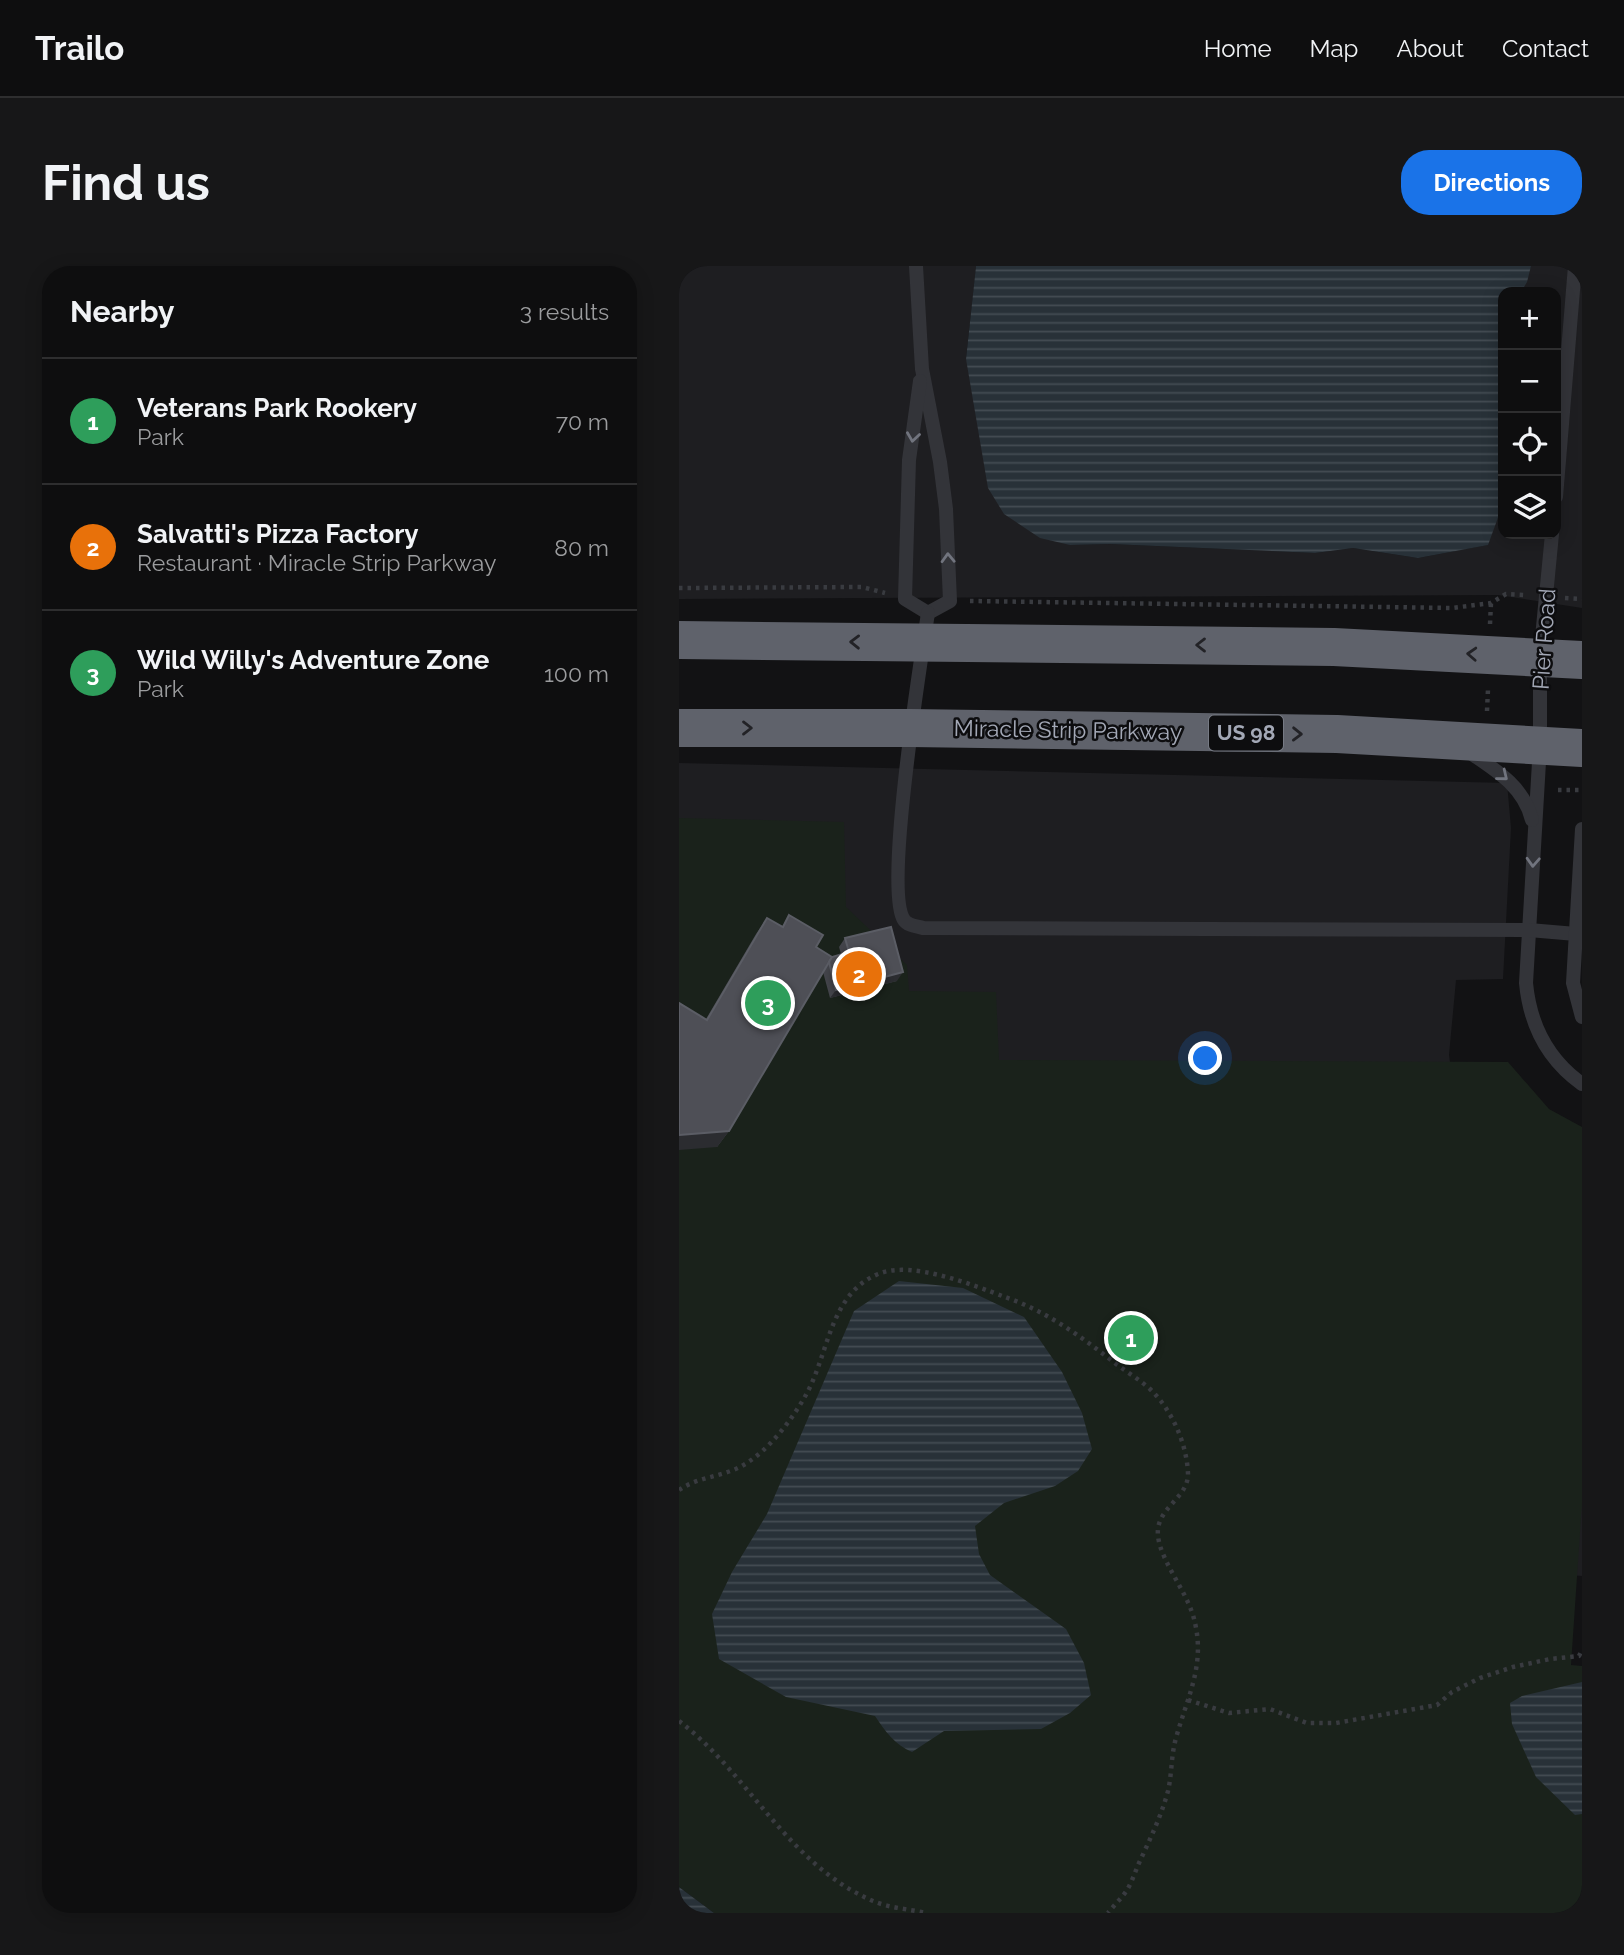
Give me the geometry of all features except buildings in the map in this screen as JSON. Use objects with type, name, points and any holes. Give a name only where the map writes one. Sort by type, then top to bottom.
[{"type":"highway","points":[[679,640],[926,628],[1582,660]]},
{"type":"highway","name":"Miracle Strip Parkway","points":[[679,728],[910,727],[1337,734],[1582,748]]},
{"type":"lane","points":[[916,266],[922,369],[946,509],[950,601],[926,628],[910,727],[899,870],[903,919],[909,925],[923,928],[1529,930],[1576,934]]},
{"type":"lane","points":[[1558,476],[1575,266]]},
{"type":"lane","points":[[922,369],[909,460],[905,599],[926,628]]},
{"type":"lane","name":"Pier Road","points":[[1552,539],[1540,658],[1540,745],[1526,983],[1528,1005],[1547,1051],[1569,1075],[1582,1084]]},
{"type":"lane","points":[[1450,740],[1514,785],[1529,808],[1535,830]]},
{"type":"lane","points":[[1582,829],[1573,983],[1582,1017]]},
{"type":"path","points":[[679,588],[862,587],[905,599]]},
{"type":"path","points":[[950,601],[1452,608],[1491,603],[1506,594],[1582,599]]},
{"type":"path","points":[[679,1490],[697,1480],[738,1468],[758,1455],[775,1438],[806,1396],[842,1304],[859,1284],[881,1272],[922,1272],[949,1276],[1027,1305],[1080,1336],[1150,1389],[1169,1416],[1185,1448],[1188,1478],[1180,1494],[1160,1518],[1158,1534],[1160,1546],[1190,1604],[1199,1650],[1197,1672],[1174,1742],[1161,1817],[1127,1890],[1108,1913]]},
{"type":"path","points":[[1188,1700],[1229,1713],[1270,1709],[1307,1723],[1336,1723],[1437,1705],[1453,1692],[1480,1678],[1513,1667],[1579,1656],[1582,1650]]},
{"type":"path","points":[[679,1721],[703,1740],[806,1858],[843,1886],[876,1902],[925,1913]]},
{"type":"shaded area","points":[[679,266],[976,266],[966,359],[1070,545],[1110,544],[1315,553],[1353,548],[1418,558],[1487,545],[1498,517],[1498,539],[1561,539],[1561,287],[1523,287],[1531,266],[1582,266],[1582,608],[1498,595],[679,599]]},
{"type":"shaded area","points":[[976,266],[1531,266],[1524,287],[1498,287],[1498,518],[1488,545],[1418,558],[1353,548],[1315,553],[1110,544],[1070,545],[1040,538],[1004,514],[988,488],[966,359]]},
{"type":"shaded area","points":[[679,763],[1507,783],[1511,828],[1503,979],[1456,980],[1449,1055],[1454,1091],[1582,1270],[1582,1576],[1216,1544],[679,1174]]},
{"type":"shaded area","points":[[679,818],[844,822],[846,907],[907,965],[909,991],[996,992],[999,1060],[1508,1062],[1549,1109],[1582,1127],[1582,1503],[1571,1665],[1582,1666],[1582,1913],[714,1913],[679,1887]]},
{"type":"shaded area","points":[[899,1281],[963,1288],[1024,1317],[1062,1372],[1082,1413],[1092,1449],[1078,1471],[1055,1486],[1004,1503],[975,1526],[979,1554],[990,1575],[1066,1629],[1084,1663],[1091,1695],[1070,1713],[1041,1729],[944,1731],[912,1752],[895,1741],[875,1716],[786,1697],[719,1659],[712,1614],[732,1572],[767,1514],[854,1311]]},
{"type":"shaded area","points":[[1582,1682],[1582,1814],[1575,1815],[1536,1777],[1512,1724],[1510,1703],[1522,1696]]},
{"type":"shaded area","points":[[679,1887],[714,1913],[679,1913]]},
{"type":"place","name":"Salvatti's Pizza Factory","points":[[859,974]]},
{"type":"place","name":"Wild Willy's Adventure Zone","points":[[768,1003]]},
{"type":"place","name":"Veterans Park Rookery","points":[[1131,1338]]}]
